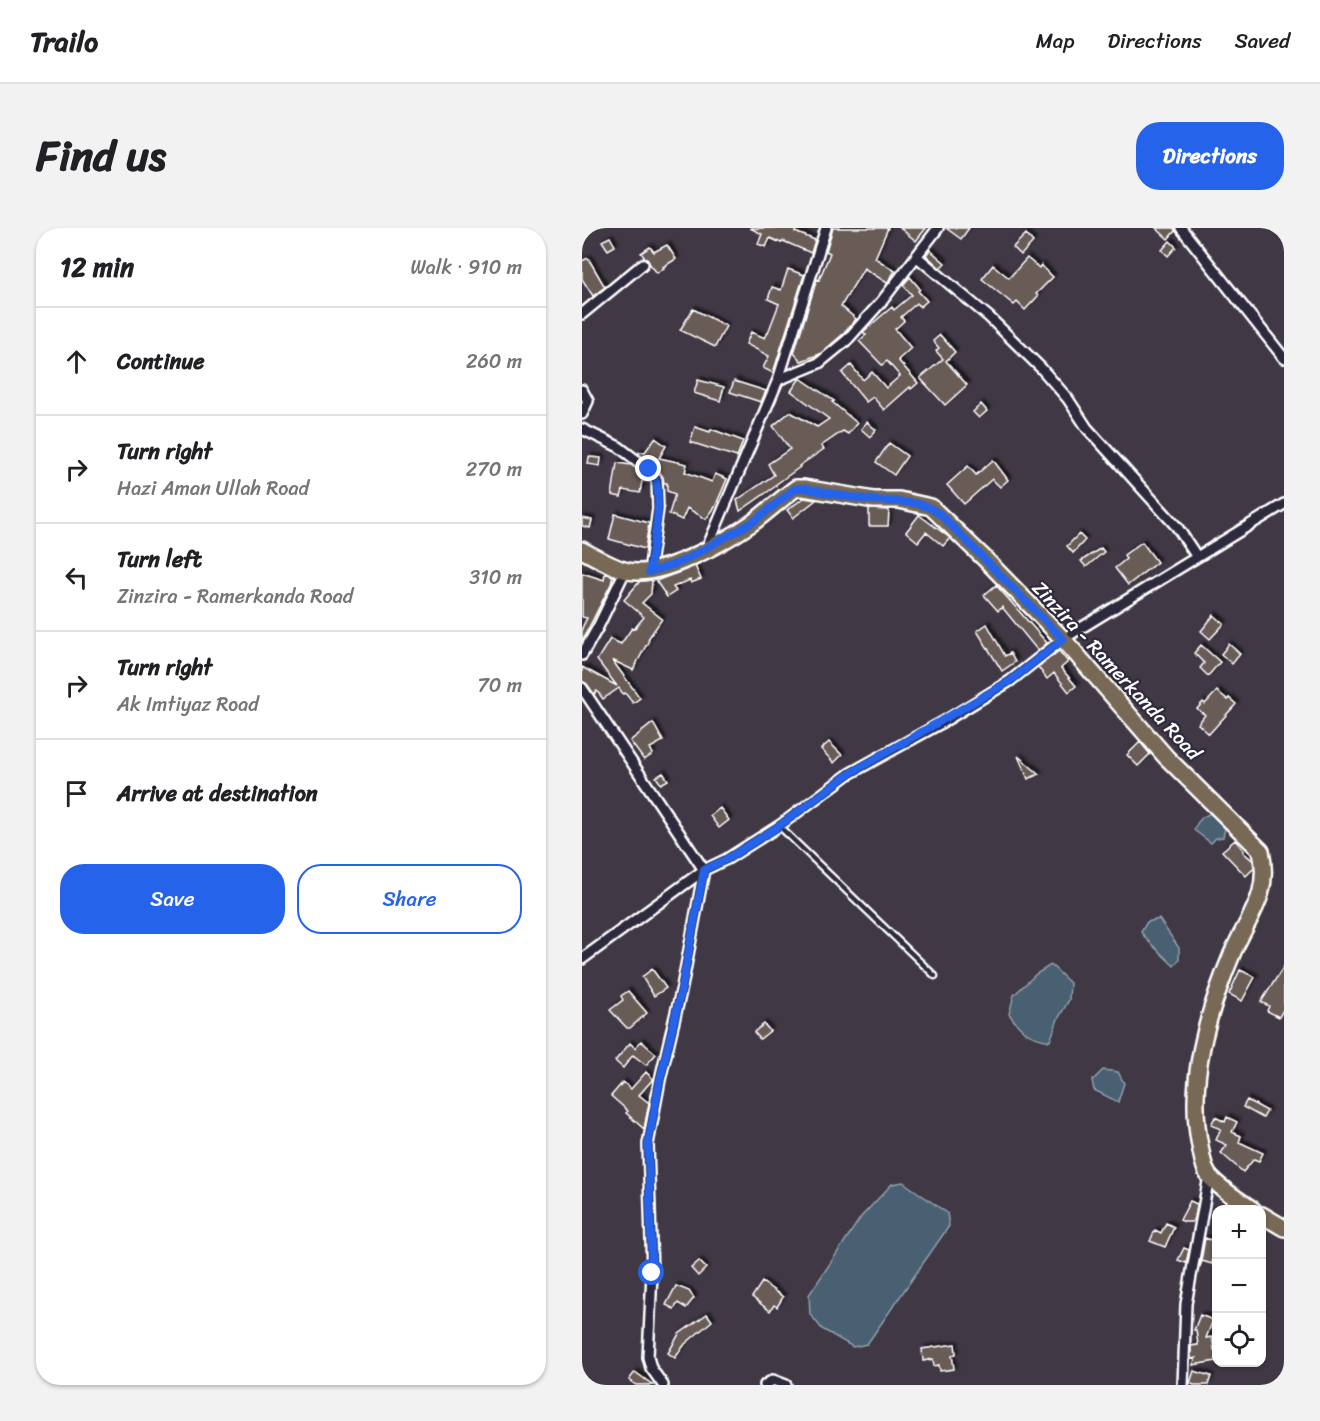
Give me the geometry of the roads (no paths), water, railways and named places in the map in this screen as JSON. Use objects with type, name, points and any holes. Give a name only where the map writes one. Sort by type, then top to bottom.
[{"type":"main road","name":"Zinzira - Ramerkanda Road","points":[[582,550],[625,571],[649,572],[679,563],[753,522],[796,488],[874,500],[899,500],[921,504],[931,507],[941,515],[1063,639],[1166,757],[1261,851],[1264,868],[1258,903],[1233,952],[1221,983],[1206,1027],[1200,1057],[1194,1107],[1203,1162],[1209,1176]]},
{"type":"main road","points":[[1209,1176],[1248,1205]]},
{"type":"main road","points":[[1266,1217],[1284,1228]]},
{"type":"street","points":[[707,548],[778,380],[826,228]]},
{"type":"street","points":[[778,380],[819,363],[847,340],[882,301],[938,228]]},
{"type":"street","points":[[1181,228],[1284,358]]},
{"type":"street","points":[[916,256],[989,317],[1041,368],[1068,399],[1087,428],[1177,527],[1197,557]]},
{"type":"street","points":[[582,314],[643,264]]},
{"type":"street","points":[[582,390],[588,401],[582,414]]},
{"type":"street","points":[[582,429],[619,447],[653,472],[657,480],[658,509],[649,572]]},
{"type":"street","points":[[582,960],[704,870],[727,859],[779,826],[849,774],[1010,681],[1063,639],[1284,504]]},
{"type":"street","points":[[582,655],[625,571]]},
{"type":"street","points":[[582,688],[704,870],[682,987],[660,1080],[648,1144],[652,1273],[648,1357],[651,1368],[663,1385]]},
{"type":"street","points":[[1183,1385],[1185,1304],[1209,1176]]},
{"type":"street","points":[[765,1385],[773,1380],[786,1385]]},
{"type":"lane","points":[[779,826],[935,976]]},
{"type":"water","points":[[1217,811],[1227,820],[1223,837],[1216,838],[1211,843],[1194,830],[1202,817]]},
{"type":"water","points":[[1159,919],[1179,948],[1179,960],[1174,966],[1141,932],[1147,922]]},
{"type":"water","points":[[1051,965],[1070,983],[1069,1000],[1058,1019],[1050,1041],[1026,1033],[1009,1014],[1014,995],[1036,974]]},
{"type":"water","points":[[1103,1070],[1118,1072],[1124,1083],[1118,1102],[1094,1090],[1092,1081]]},
{"type":"water","points":[[903,1182],[947,1213],[949,1226],[867,1344],[853,1347],[822,1329],[810,1314],[809,1295],[861,1217],[892,1184]]}]
